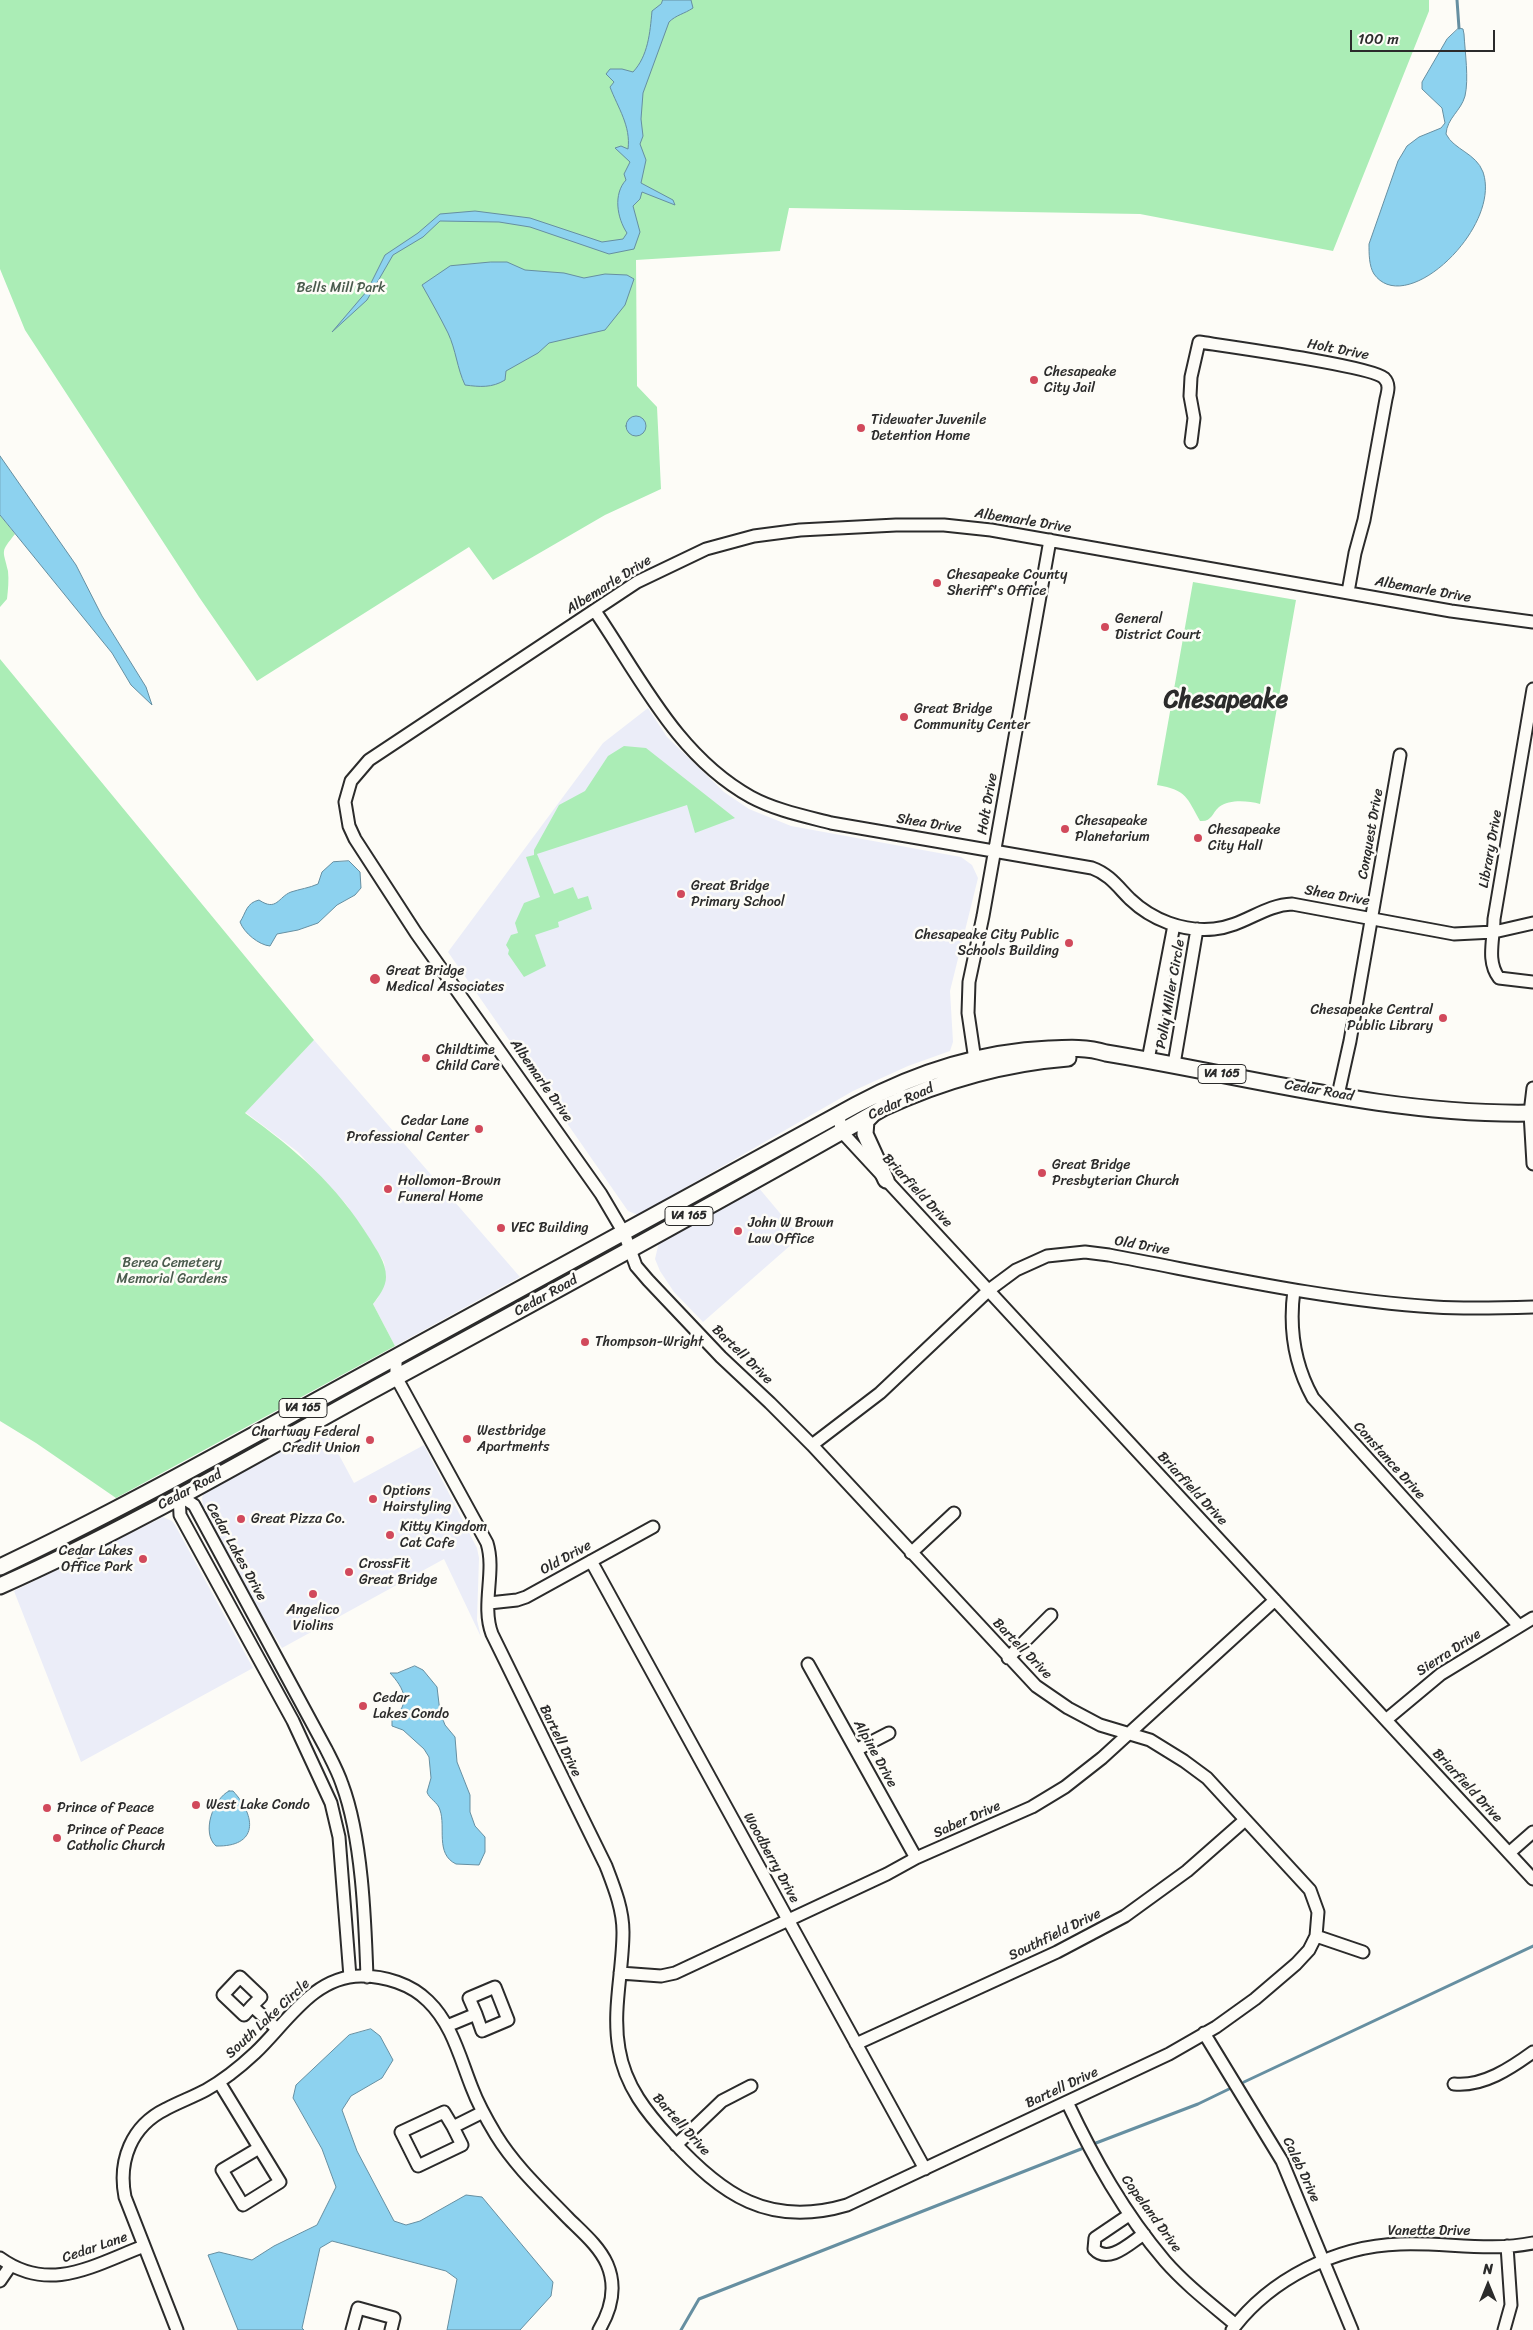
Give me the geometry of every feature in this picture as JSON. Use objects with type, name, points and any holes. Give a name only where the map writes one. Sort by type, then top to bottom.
[{"type":"main road","name":"Cedar Road","points":[[0,1567],[139,1497],[839,1114],[900,1083],[937,1069],[1068,1058],[1093,1058],[1106,1054],[1174,1064],[1338,1095],[1452,1111],[1532,1113]]},
{"type":"main road","name":"Cedar Road","points":[[2,1581],[179,1495],[872,1114],[976,1067]]},
{"type":"main road","points":[[872,1114],[866,1121],[865,1134],[886,1180]]},
{"type":"main road","points":[[139,1497],[179,1495],[180,1487],[188,1480],[265,1437],[298,1411]]},
{"type":"street","name":"Holt Drive","points":[[1190,442],[1194,418],[1190,396],[1191,377],[1199,342],[1350,367],[1376,373],[1385,379],[1388,384],[1386,399],[1363,530],[1355,553],[1348,592]]},
{"type":"street","name":"Albemarle Drive","points":[[628,1249],[624,1233],[567,1144],[416,933],[355,839],[349,826],[344,802],[347,789],[354,774],[368,760],[637,582],[684,558],[730,541],[770,533],[896,525],[944,525],[991,530],[1451,611],[1533,622]]},
{"type":"street","name":"Holt Drive","points":[[976,1067],[968,1013],[969,982],[995,851],[1050,540]]},
{"type":"street","name":"Shea Drive","points":[[594,610],[660,711],[695,754],[751,797],[795,814],[831,823],[1100,871],[1148,913],[1174,925],[1197,929],[1234,926],[1269,908],[1284,904],[1371,917],[1443,933],[1494,932],[1533,923]]},
{"type":"street","name":"Library Drive","points":[[1533,689],[1494,919],[1491,952],[1495,973],[1502,979],[1533,982]]},
{"type":"street","name":"Conquest Drive","points":[[1338,1095],[1399,759]]},
{"type":"street","name":"Polly Miller Circle","points":[[1148,1060],[1174,925]]},
{"type":"street","name":"Polly Miller Circle","points":[[1174,1064],[1197,929]]},
{"type":"street","points":[[1533,1088],[1533,1164]]},
{"type":"street","points":[[839,1114],[841,1131]]},
{"type":"street","name":"Briarfield Drive","points":[[841,1131],[1533,1879]]},
{"type":"street","name":"Bartell Drive","points":[[396,1357],[396,1377],[486,1543],[490,1559],[489,1620],[492,1634],[618,1898],[623,1931],[617,2028],[619,2050],[624,2067],[642,2107],[676,2145],[720,2187],[762,2207],[785,2212],[820,2211],[847,2205],[1148,2065],[1204,2033],[1255,1999],[1296,1964],[1309,1950],[1316,1936],[1318,1912],[1310,1890],[1207,1778],[1150,1740],[1100,1725],[1054,1699],[1036,1686],[812,1445],[770,1402],[721,1357],[648,1280],[636,1266],[628,1249]]},
{"type":"street","name":"Old Drive","points":[[812,1445],[880,1393],[989,1290],[1016,1270],[1047,1256],[1085,1252],[1294,1290],[1384,1303],[1436,1307],[1533,1307]]},
{"type":"street","name":"Constance Drive","points":[[1294,1290],[1292,1315],[1295,1349],[1301,1372],[1312,1398],[1519,1626]]},
{"type":"street","points":[[179,1495],[180,1515],[293,1721],[331,1803],[339,1837],[350,1977]]},
{"type":"street","name":"Cedar Lakes Drive","points":[[179,1495],[194,1505],[317,1733],[342,1784],[352,1818],[358,1852],[367,1977]]},
{"type":"street","points":[[912,1553],[954,1513]]},
{"type":"street","name":"Old Drive","points":[[489,1603],[517,1600],[526,1597],[654,1527]]},
{"type":"street","name":"Woodberry Drive","points":[[591,1561],[925,2169]]},
{"type":"street","name":"Saber Drive","points":[[620,1973],[669,1975],[887,1874],[916,1858],[995,1824],[1053,1794],[1084,1773],[1275,1600]]},
{"type":"street","points":[[1008,1658],[1051,1615]]},
{"type":"street","name":"Sierra Drive","points":[[1387,1719],[1441,1674],[1533,1618]]},
{"type":"street","name":"Alpine Drive","points":[[808,1664],[916,1858]]},
{"type":"street","points":[[856,1750],[889,1733]]},
{"type":"street","name":"Southfield Drive","points":[[856,2044],[1057,1952],[1125,1916],[1187,1871],[1245,1820]]},
{"type":"street","points":[[1509,1853],[1533,1832]]},
{"type":"street","points":[[1316,1936],[1363,1952]]},
{"type":"street","name":"South Lake Circle","points":[[177,2330],[123,2188],[122,2174],[128,2148],[136,2134],[152,2117],[219,2082],[254,2054],[309,1997],[326,1986],[350,1977],[367,1977],[383,1978],[414,1990],[429,2002],[447,2026],[483,2112],[510,2156],[590,2240],[607,2264],[612,2285],[612,2298],[605,2319],[598,2330]]},
{"type":"street","points":[[252,2006],[277,2029]]},
{"type":"street","points":[[447,2026],[476,2014]]},
{"type":"street","name":"Caleb Drive","points":[[1204,2033],[1282,2161],[1352,2330]]},
{"type":"street","points":[[1454,2084],[1470,2084],[1490,2077],[1533,2052]]},
{"type":"street","points":[[219,2082],[280,2182],[243,2205],[222,2170],[259,2148]]},
{"type":"street","points":[[676,2145],[722,2101],[751,2086]]},
{"type":"street","name":"Copeland Drive","points":[[1067,2102],[1084,2138],[1129,2214],[1166,2261],[1234,2327]]},
{"type":"street","points":[[444,2112],[453,2127],[462,2144],[418,2166],[401,2132],[444,2112]]},
{"type":"street","points":[[453,2127],[483,2112]]},
{"type":"street","points":[[1129,2214],[1095,2238],[1094,2250],[1101,2255],[1112,2254],[1144,2234]]},
{"type":"street","name":"Vanette Drive","points":[[1234,2327],[1277,2287],[1324,2260],[1369,2247],[1399,2244],[1507,2246],[1533,2243]]},
{"type":"street","name":"Cedar Lane","points":[[0,2258],[10,2265],[34,2274],[55,2276],[84,2270],[144,2246]]},
{"type":"street","points":[[1504,2330],[1511,2305],[1507,2246]]},
{"type":"street","points":[[0,2281],[10,2265]]},
{"type":"street","points":[[352,2330],[358,2308],[394,2318],[391,2330]]},
{"type":"shaded area","points":[[648,708],[667,737],[724,792],[749,809],[791,826],[961,857],[972,865],[978,878],[950,991],[953,1042],[950,1051],[908,1066],[853,1091],[638,1215],[628,1211],[448,952],[603,743]]},
{"type":"shaded area","name":"Hollomon-Brown Funeral Home","points":[[314,1040],[520,1277],[395,1346],[373,1304],[378,1298],[385,1269],[384,1262],[363,1229],[346,1204],[298,1152],[245,1112]]},
{"type":"shaded area","name":"John W Brown Law Office","points":[[758,1187],[800,1237],[703,1322],[674,1292],[660,1271],[655,1259],[659,1242]]},
{"type":"shaded area","points":[[323,1425],[354,1483],[424,1445],[477,1548],[479,1558],[477,1620],[481,1637],[444,1559],[282,1648],[263,1617],[203,1506],[202,1498],[205,1489]]},
{"type":"shaded area","points":[[163,1517],[172,1521],[175,1525],[253,1668],[81,1762],[14,1591]]},
{"type":"green space","name":"Bells Mill Park","points":[[0,0],[1429,0],[1429,11],[1333,251],[1140,214],[789,208],[780,251],[636,260],[637,386],[657,407],[661,489],[605,515],[493,580],[469,547],[257,681],[199,597],[25,330],[0,269]]},
{"type":"green space","points":[[0,515],[15,534],[4,551],[8,571],[8,589],[7,599],[0,607]]},
{"type":"green space","points":[[1193,582],[1296,600],[1260,804],[1234,802],[1223,804],[1209,819],[1204,821],[1200,821],[1185,796],[1175,790],[1157,785]]},
{"type":"green space","name":"Berea Cemetery Memorial Gardens","points":[[0,659],[314,1040],[245,1113],[298,1155],[329,1185],[357,1219],[381,1257],[386,1272],[386,1281],[380,1295],[373,1304],[395,1346],[116,1498],[36,1443],[0,1421]]},
{"type":"green space","points":[[624,746],[646,748],[735,818],[695,833],[687,805],[537,854],[554,894],[573,887],[578,899],[588,896],[592,909],[558,922],[559,927],[535,935],[546,966],[524,977],[508,954],[509,950],[506,945],[511,935],[518,933],[515,923],[524,903],[540,897],[526,857],[534,855],[534,850],[559,805],[585,791],[608,756]]},
{"type":"water","points":[[663,0],[691,0],[693,8],[669,22],[643,93],[641,119],[643,136],[640,144],[646,160],[641,183],[673,200],[675,205],[642,192],[640,199],[633,206],[640,232],[634,249],[609,254],[530,227],[499,222],[440,221],[423,237],[393,255],[367,300],[332,332],[367,291],[385,255],[418,233],[440,214],[475,211],[530,218],[602,242],[623,239],[627,233],[619,213],[618,199],[619,192],[626,180],[624,174],[630,162],[615,148],[621,146],[628,149],[628,133],[610,87],[614,82],[606,74],[610,69],[622,69],[633,72],[638,66],[647,44],[652,11]]},
{"type":"water","points":[[1459,28],[1463,29],[1464,34],[1467,74],[1466,89],[1463,101],[1451,119],[1446,134],[1454,144],[1480,166],[1483,172],[1485,194],[1478,217],[1465,240],[1448,260],[1428,276],[1407,285],[1389,285],[1372,271],[1369,244],[1398,161],[1407,146],[1419,137],[1441,128],[1445,123],[1442,108],[1422,89],[1422,82],[1447,39]]},
{"type":"water","points":[[507,262],[525,270],[564,273],[584,278],[605,274],[627,275],[634,279],[625,305],[605,330],[549,343],[538,353],[506,371],[505,380],[500,383],[486,386],[465,385],[448,333],[422,285],[450,266]]},
{"type":"water","points":[[632,416],[640,416],[646,422],[646,430],[640,436],[632,436],[626,430],[626,422]]},
{"type":"water","points":[[0,456],[76,565],[102,616],[146,687],[152,705],[131,685],[112,653],[0,515]]},
{"type":"water","points":[[349,861],[360,872],[361,888],[355,895],[337,905],[318,923],[298,930],[277,934],[270,946],[257,941],[242,926],[240,922],[251,903],[259,900],[270,905],[274,904],[291,892],[318,884],[322,872],[333,862]]},
{"type":"water","points":[[415,1666],[423,1670],[437,1687],[440,1712],[445,1725],[455,1737],[457,1762],[470,1795],[470,1812],[475,1826],[485,1837],[485,1852],[479,1865],[456,1864],[445,1854],[440,1810],[427,1792],[431,1778],[429,1757],[424,1749],[403,1730],[392,1726],[392,1718],[402,1707],[404,1696],[399,1684],[390,1673],[397,1673]]},
{"type":"water","points":[[229,1791],[233,1791],[241,1801],[249,1820],[249,1829],[246,1836],[240,1841],[230,1845],[216,1846],[209,1833],[209,1825],[218,1801]]},
{"type":"water","points":[[371,2029],[380,2036],[393,2060],[382,2078],[351,2096],[342,2110],[357,2151],[394,2221],[406,2225],[420,2221],[466,2195],[482,2197],[553,2282],[551,2296],[520,2330],[447,2330],[457,2279],[446,2271],[332,2241],[320,2248],[302,2328],[304,2330],[238,2330],[208,2255],[219,2252],[252,2260],[274,2246],[317,2225],[336,2187],[322,2149],[293,2098],[296,2085],[349,2035]]},
{"type":"waterway","points":[[1457,0],[1459,28]]},
{"type":"waterway","points":[[1244,2082],[1533,1946]]},
{"type":"waterway","points":[[1096,2143],[1198,2104],[1229,2089]]},
{"type":"waterway","points":[[681,2330],[699,2299],[1081,2149]]},
{"type":"place","name":"Chesapeake City Jail","points":[[1034,380]]},
{"type":"place","name":"Tidewater Juvenile Detention Home","points":[[861,428]]},
{"type":"place","name":"Chesapeake County Sheriff's Office","points":[[937,583]]},
{"type":"place","name":"General District Court","points":[[1105,627]]},
{"type":"place","name":"Great Bridge Community Center","points":[[904,717]]},
{"type":"place","name":"Chesapeake Planetarium","points":[[1065,829]]},
{"type":"place","name":"Chesapeake City Hall","points":[[1198,838]]},
{"type":"place","name":"Great Bridge Primary School","points":[[681,894]]},
{"type":"place","name":"Chesapeake City Public Schools Building","points":[[1069,943]]},
{"type":"place","name":"Great Bridge Medical Associates","points":[[375,979]]},
{"type":"place","name":"Chesapeake Central Public Library","points":[[1443,1018]]},
{"type":"place","name":"Childtime Child Care","points":[[426,1058]]},
{"type":"place","name":"Cedar Lane Professional Center","points":[[479,1129]]},
{"type":"place","name":"Great Bridge Presbyterian Church","points":[[1042,1173]]},
{"type":"place","name":"Hollomon-Brown Funeral Home","points":[[388,1189]]},
{"type":"place","name":"VEC Building","points":[[501,1228]]},
{"type":"place","name":"John W Brown Law Office","points":[[738,1231]]},
{"type":"place","name":"Thompson-Wright","points":[[585,1342]]},
{"type":"place","name":"Westbridge Apartments","points":[[467,1439]]},
{"type":"place","name":"Chartway Federal Credit Union","points":[[370,1440]]},
{"type":"place","name":"Options Hairstyling","points":[[373,1499]]},
{"type":"place","name":"Great Pizza Co.","points":[[241,1519]]},
{"type":"place","name":"Kitty Kingdom Cat Cafe","points":[[390,1535]]},
{"type":"place","name":"Cedar Lakes Office Park","points":[[143,1559]]},
{"type":"place","name":"CrossFit Great Bridge","points":[[349,1572]]},
{"type":"place","name":"Angelico Violins","points":[[313,1594]]},
{"type":"place","name":"Cedar Lakes Condo","points":[[363,1706]]},
{"type":"place","name":"West Lake Condo","points":[[196,1805]]},
{"type":"place","name":"Prince of Peace","points":[[47,1808]]},
{"type":"place","name":"Prince of Peace Catholic Church","points":[[57,1838]]},
{"type":"district","name":"Chesapeake","points":[[1226,701]]}]
